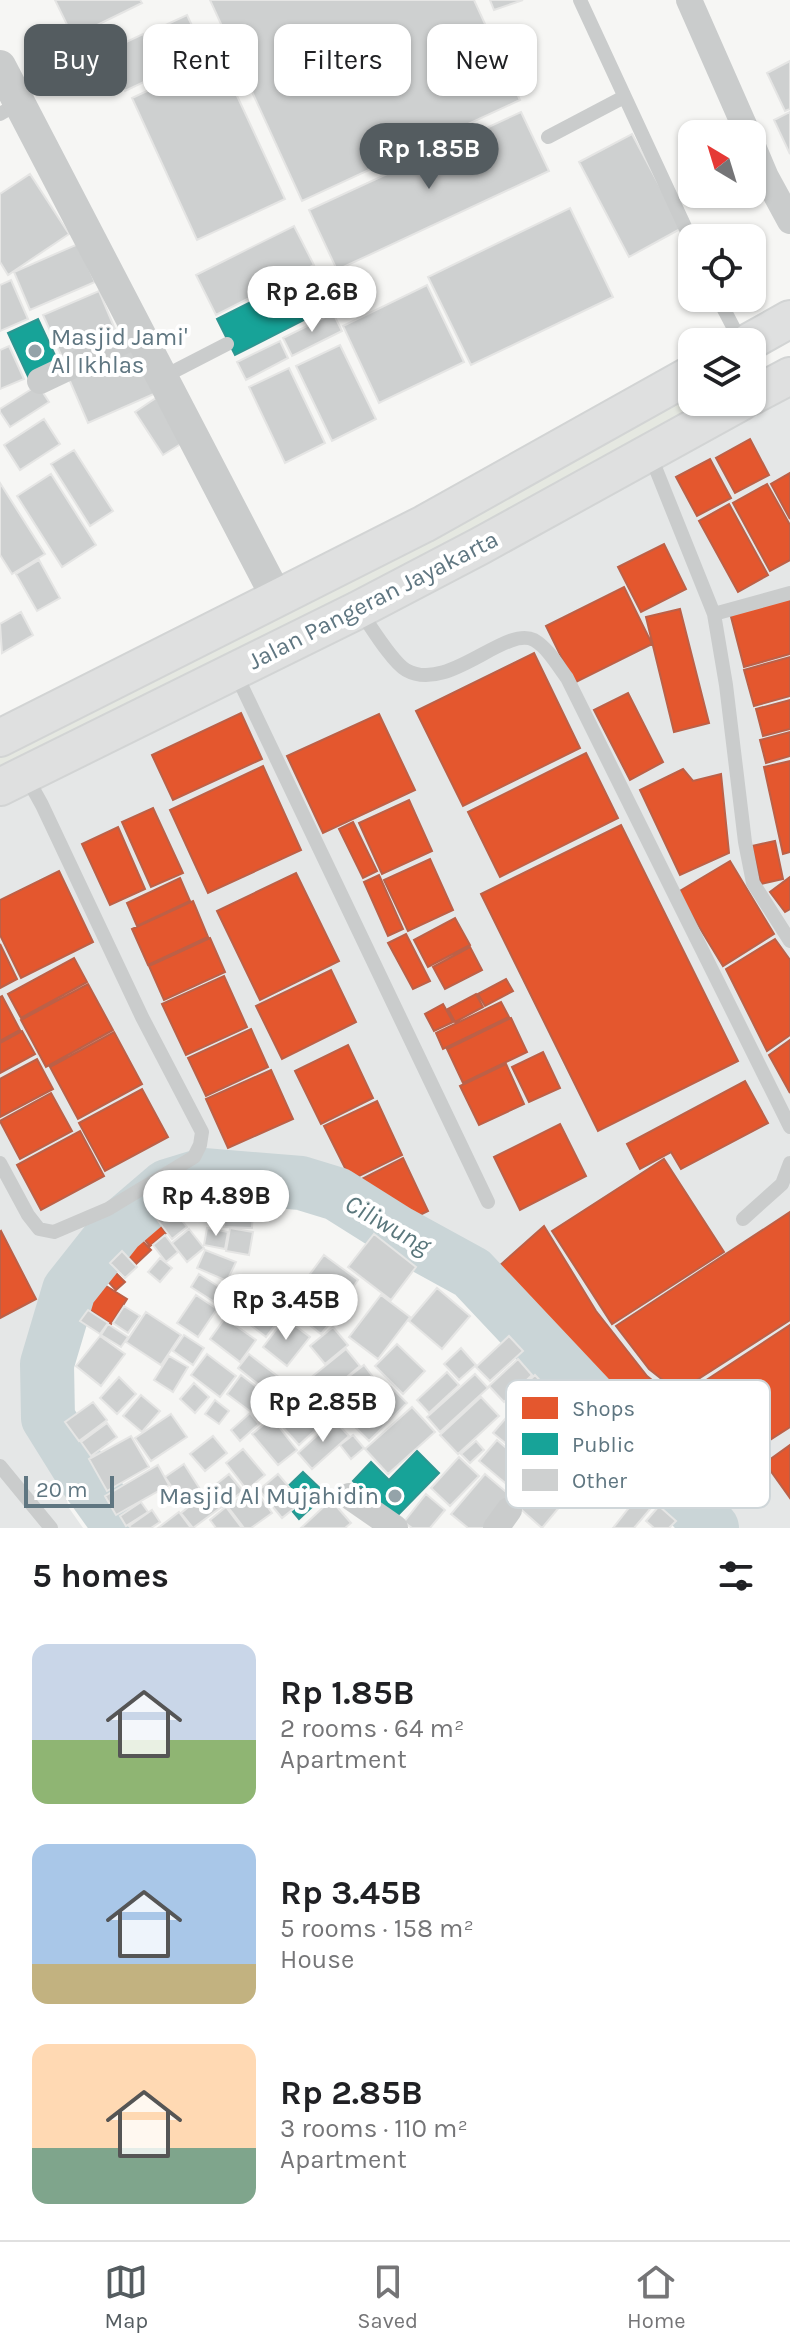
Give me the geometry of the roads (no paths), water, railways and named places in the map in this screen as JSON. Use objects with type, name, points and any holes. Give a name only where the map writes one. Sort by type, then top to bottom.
[{"type":"main road","points":[[766,332],[790,319]]},
{"type":"main road","points":[[766,389],[790,376]]},
{"type":"main road","name":"Jalan Pangeran Jayakarta","points":[[12,732],[424,524],[678,382]]},
{"type":"main road","name":"Jalan Pangeran Jayakarta","points":[[23,776],[358,610],[714,416]]},
{"type":"main road","points":[[12,732],[31,759],[23,776]]},
{"type":"street","points":[[689,0],[742,120]]},
{"type":"street","points":[[0,66],[10,108],[139,334],[277,598]]},
{"type":"street","points":[[766,177],[790,221]]},
{"type":"street","points":[[40,381],[139,334]]},
{"type":"street","points":[[349,1496],[395,1528]]},
{"type":"lane","points":[[580,0],[684,224]]},
{"type":"lane","points":[[548,137],[624,97]]},
{"type":"lane","points":[[161,378],[227,344]]},
{"type":"lane","points":[[648,451],[714,614],[753,883],[790,941]]},
{"type":"lane","points":[[714,614],[790,593]]},
{"type":"lane","points":[[358,610],[405,670],[427,676],[454,669],[518,638],[533,640],[551,657],[567,678],[790,1127]]},
{"type":"lane","points":[[235,672],[488,1202]]},
{"type":"lane","points":[[0,1163],[28,1215],[39,1229],[54,1232],[108,1209],[194,1157],[202,1132],[142,1017],[42,805],[23,776]]},
{"type":"lane","points":[[743,1219],[782,1184],[790,1163]]},
{"type":"lane","points":[[0,1466],[51,1528]]},
{"type":"waterway","name":"Ciliwung","points":[[121,1528],[48,1418],[47,1364],[69,1290],[118,1228],[167,1186],[203,1175],[301,1183],[337,1194],[472,1273],[573,1380]]},
{"type":"waterway","name":"Ciliwung","points":[[693,1508],[712,1528]]},
{"type":"place","name":"Masjid Jami' Al Ikhlas","points":[[35,351]]},
{"type":"place","name":"Masjid Al Mujahidin","points":[[395,1496]]}]
